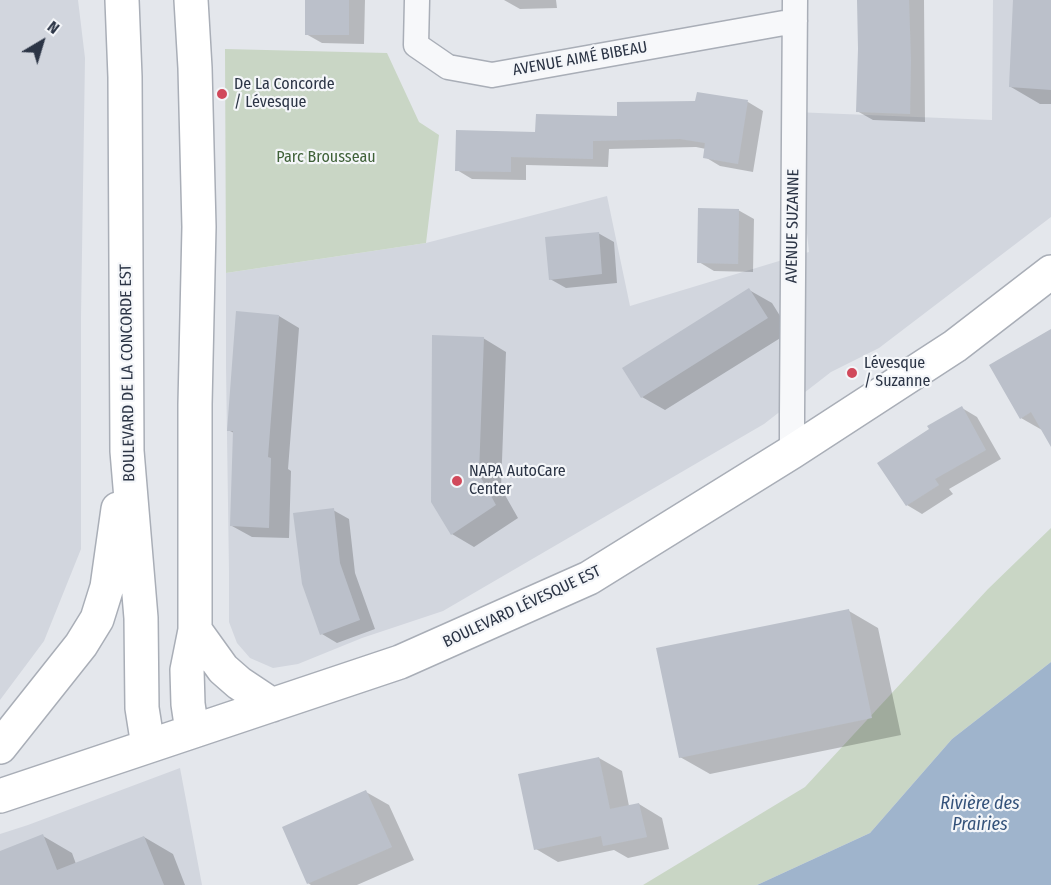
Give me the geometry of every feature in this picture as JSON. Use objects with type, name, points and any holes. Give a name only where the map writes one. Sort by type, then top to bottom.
[{"type":"street","name":"BOULEVARD DE LA CONCORDE EST","points":[[122,0],[125,77],[127,451],[141,618],[142,708],[148,746]]},
{"type":"street","points":[[191,0],[199,227],[195,404],[195,630],[188,670],[188,704],[192,731]]},
{"type":"street","name":"AVENUE AIMÉ BIBEAU","points":[[417,0],[416,45],[448,67],[492,75],[795,10]]},
{"type":"street","name":"AVENUE SUZANNE","points":[[792,452],[795,10]]},
{"type":"street","name":"BOULEVARD LÉVESQUE EST","points":[[0,796],[407,659],[589,578],[792,452],[955,346],[1051,272]]},
{"type":"street","points":[[0,747],[81,645],[97,619],[107,587],[127,451]]},
{"type":"street","points":[[195,630],[223,669],[239,683],[272,705]]},
{"type":"shaded area","points":[[0,0],[78,0],[85,58],[81,317],[81,549],[44,641],[0,700]]},
{"type":"shaded area","points":[[993,0],[1051,0],[1051,217],[879,348],[831,372],[764,424],[443,611],[362,638],[298,664],[273,668],[250,658],[237,643],[229,622],[226,273],[426,243],[607,196],[630,306],[809,252],[794,112],[992,120]]},
{"type":"shaded area","points":[[180,768],[202,885],[0,885],[0,834]]},
{"type":"green space","name":"Parc Brousseau","points":[[225,49],[387,53],[419,122],[439,135],[426,243],[226,273]]},
{"type":"green space","points":[[1051,528],[1051,662],[952,739],[870,833],[757,885],[643,885],[805,787],[988,589]]},
{"type":"water","name":"Rivière des Prairies","points":[[1051,662],[1051,885],[757,885],[870,833],[952,739]]},
{"type":"building","points":[[305,0],[349,0],[349,35],[305,35]]},
{"type":"building","points":[[857,0],[909,0],[910,114],[856,112]]},
{"type":"building","points":[[1013,0],[1051,0],[1051,90],[1009,87]]},
{"type":"building","points":[[697,92],[748,100],[738,164],[703,158],[705,143],[680,139],[593,141],[593,159],[511,157],[511,172],[455,171],[456,130],[535,132],[536,114],[617,116],[617,102],[695,101]]},
{"type":"building","points":[[698,208],[739,209],[738,264],[697,263]]},
{"type":"building","points":[[599,232],[602,274],[549,280],[545,237]]},
{"type":"building","points":[[749,288],[768,318],[641,398],[622,368]]},
{"type":"building","points":[[236,311],[279,315],[268,457],[271,458],[269,528],[230,526],[233,431],[227,431]]},
{"type":"building","points":[[1051,329],[1051,447],[1031,412],[1020,419],[989,365]]},
{"type":"building","points":[[432,335],[484,337],[479,474],[496,505],[451,535],[431,502]]},
{"type":"building","points":[[962,406],[986,450],[935,479],[939,485],[906,506],[877,463],[929,429],[927,426]]},
{"type":"building","points":[[334,508],[340,563],[360,620],[320,635],[302,584],[293,513]]},
{"type":"building","points":[[849,609],[872,718],[679,758],[656,648]]},
{"type":"building","points":[[599,757],[610,809],[639,803],[647,837],[603,846],[601,836],[534,850],[518,774]]},
{"type":"building","points":[[366,790],[392,847],[307,884],[282,827]]},
{"type":"building","points":[[43,834],[57,870],[144,836],[164,885],[0,885],[0,851]]},
{"type":"place","name":"De La Concorde / Lévesque","points":[[222,94]]},
{"type":"place","name":"Lévesque / Suzanne","points":[[852,373]]},
{"type":"place","name":"NAPA AutoCare Center","points":[[457,481]]}]
